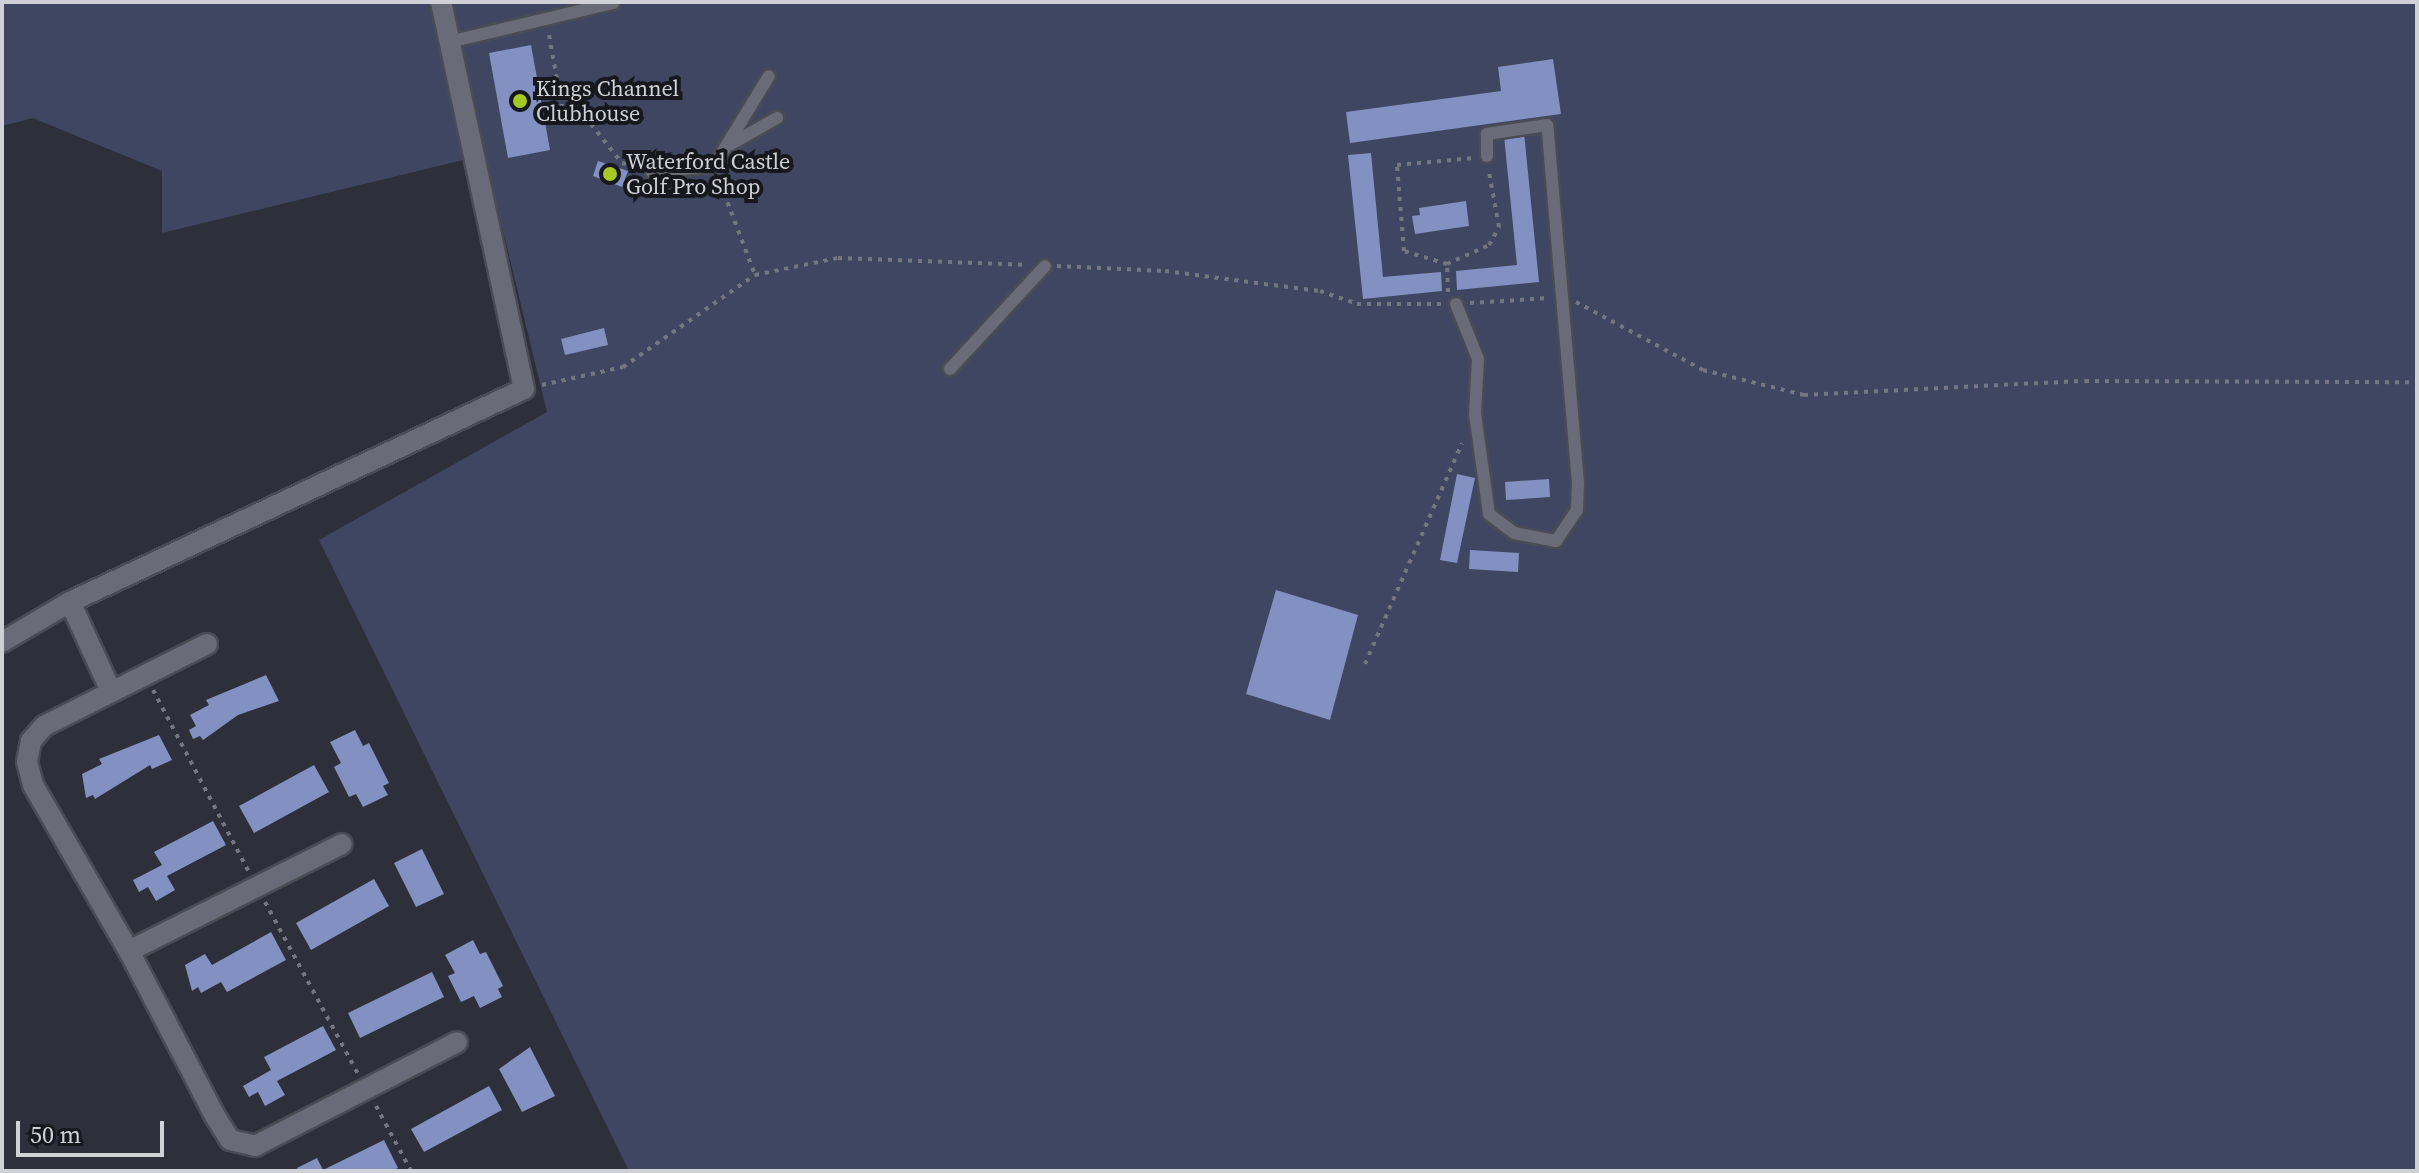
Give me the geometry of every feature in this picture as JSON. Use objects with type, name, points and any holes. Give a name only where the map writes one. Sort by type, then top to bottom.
[{"type":"street","points":[[2,642],[70,602],[524,389],[441,2]]},
{"type":"street","points":[[70,602],[111,691]]},
{"type":"street","points":[[207,644],[144,673],[44,726],[31,741],[27,762],[33,785],[129,951],[230,1140],[255,1146],[457,1042]]},
{"type":"street","points":[[129,951],[342,844]]},
{"type":"lane","points":[[449,42],[613,3]]},
{"type":"lane","points":[[652,172],[714,166],[769,76]]},
{"type":"lane","points":[[726,149],[739,135],[777,118]]},
{"type":"lane","points":[[1456,304],[1478,359],[1475,414],[1489,514],[1514,533],[1556,541],[1577,510],[1565,296],[1547,125],[1487,134],[1487,156]]},
{"type":"lane","points":[[950,369],[1045,266]]},
{"type":"path","points":[[546,19],[563,113],[591,124],[622,163],[724,193],[755,275]]},
{"type":"path","points":[[1487,156],[1499,227],[1489,245],[1447,264],[1404,251],[1397,165],[1487,156]]},
{"type":"path","points":[[524,389],[623,367],[755,275],[838,258],[1165,271],[1320,291],[1357,304],[1456,304],[1565,296],[1703,370],[1804,395],[2085,381],[2417,382]]},
{"type":"path","points":[[1447,264],[1448,291],[1456,304]]},
{"type":"path","points":[[1365,664],[1475,414]]},
{"type":"path","points":[[144,673],[411,1171]]},
{"type":"shaded area","points":[[2,2],[2417,2],[2417,1171],[629,1171],[319,540],[547,412],[487,165],[467,159],[162,233],[162,171],[33,118],[2,126]]},
{"type":"building","name":"Kings Channel Clubhouse","points":[[531,45],[550,150],[508,158],[489,53]]},
{"type":"building","points":[[1553,59],[1561,114],[1350,143],[1346,112],[1501,91],[1498,67]]},
{"type":"building","points":[[1524,133],[1539,282],[1457,290],[1456,271],[1517,265],[1504,136]]},
{"type":"building","points":[[1371,153],[1383,277],[1441,272],[1442,291],[1363,299],[1348,155]]},
{"type":"building","name":"Waterford Castle Golf Pro Shop","points":[[598,161],[628,171],[622,187],[593,176]]},
{"type":"building","points":[[1466,201],[1469,226],[1415,234],[1412,216],[1420,215],[1419,208]]},
{"type":"building","points":[[604,328],[608,345],[565,355],[561,339]]},
{"type":"building","points":[[1457,474],[1475,478],[1457,563],[1440,560]]},
{"type":"building","points":[[1549,479],[1550,497],[1506,500],[1505,482]]},
{"type":"building","points":[[1470,550],[1519,553],[1518,572],[1469,569]]},
{"type":"building","points":[[1276,590],[1358,615],[1330,720],[1246,694]]},
{"type":"building","points":[[266,675],[279,701],[238,715],[203,740],[200,736],[193,739],[189,730],[196,726],[190,715],[209,705],[206,700]]},
{"type":"building","points":[[355,730],[363,746],[369,743],[389,783],[383,786],[388,795],[363,807],[356,794],[349,797],[334,767],[341,763],[330,742]]},
{"type":"building","points":[[159,735],[172,760],[152,769],[150,765],[95,799],[93,795],[86,798],[82,774],[102,764],[99,759]]},
{"type":"building","points":[[314,765],[329,792],[254,833],[239,806]]},
{"type":"building","points":[[213,821],[226,845],[167,876],[175,890],[156,901],[148,887],[139,892],[133,880],[162,865],[154,852]]},
{"type":"building","points":[[422,849],[444,894],[416,907],[394,863]]},
{"type":"building","points":[[374,879],[389,906],[311,950],[296,923]]},
{"type":"building","points":[[271,932],[286,960],[227,992],[221,982],[201,993],[198,987],[192,991],[185,965],[205,954],[212,965]]},
{"type":"building","points":[[473,940],[480,954],[486,952],[503,986],[498,989],[502,997],[480,1008],[474,996],[461,1002],[448,976],[455,973],[445,955]]},
{"type":"building","points":[[432,972],[444,997],[360,1038],[348,1013]]},
{"type":"building","points":[[323,1026],[336,1050],[277,1081],[285,1095],[265,1106],[258,1092],[249,1097],[243,1086],[271,1070],[264,1057]]},
{"type":"building","points":[[530,1047],[555,1096],[522,1112],[499,1069]]},
{"type":"building","points":[[489,1086],[502,1110],[424,1152],[411,1129]]},
{"type":"building","points":[[384,1140],[398,1168],[392,1171],[298,1171],[297,1168],[317,1158],[323,1170]]},
{"type":"place","name":"Kings Channel Clubhouse","points":[[520,101]]},
{"type":"place","name":"Waterford Castle Golf Pro Shop","points":[[610,174]]}]
